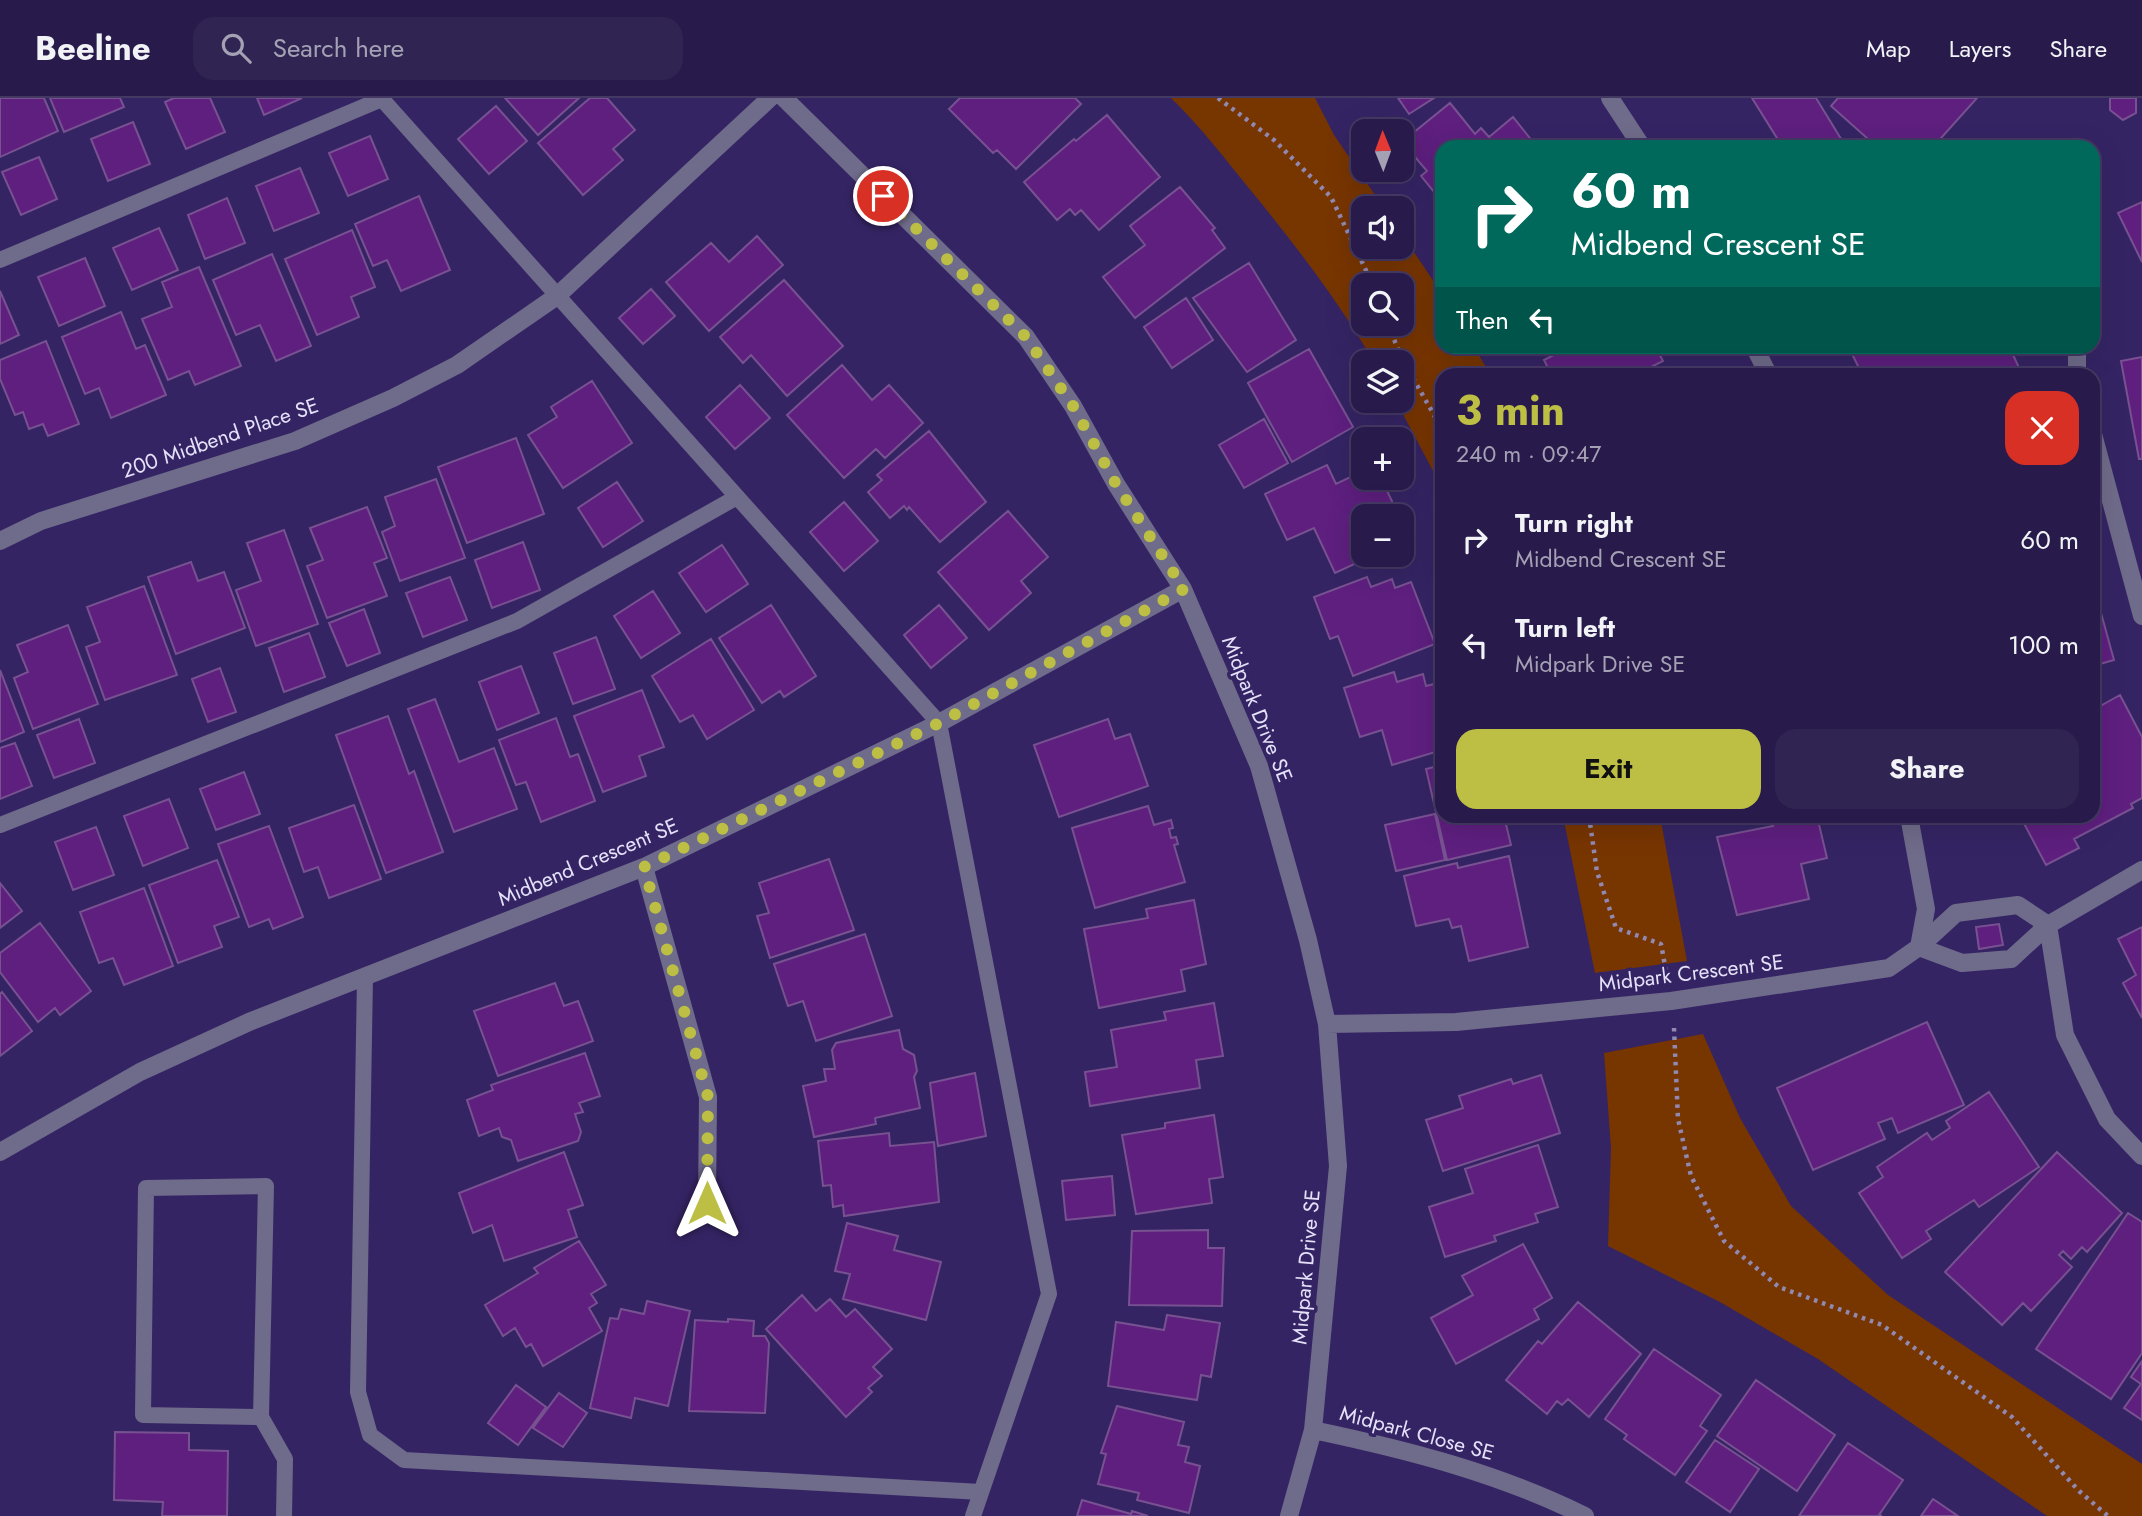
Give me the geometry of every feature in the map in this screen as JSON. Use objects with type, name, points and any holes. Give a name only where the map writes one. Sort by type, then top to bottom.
[{"type":"street","name":"200 Midbend Place SE","points":[[0,541],[41,521],[295,441],[381,404],[457,365],[557,296],[770,98]]},
{"type":"street","name":"Midpark Drive SE","points":[[785,98],[1026,337],[1073,406],[1116,484],[1184,589],[1259,766],[1308,940],[1327,1024],[1338,1166],[1313,1430],[1289,1516]]},
{"type":"street","points":[[1610,98],[1637,140]]},
{"type":"street","points":[[2100,460],[2142,616]]},
{"type":"street","name":"Midbend Crescent SE","points":[[0,1152],[140,1072],[249,1022],[644,867],[939,723],[1184,589]]},
{"type":"street","points":[[1910,823],[1926,909],[1919,947],[1962,963],[2011,959],[2048,925],[2142,870]]},
{"type":"street","points":[[644,867],[708,1097],[707,1203]]},
{"type":"street","name":"Midpark Crescent SE","points":[[1327,1024],[1456,1021],[1671,1001],[1889,968],[1919,947],[1956,913],[2018,905],[2048,925]]},
{"type":"street","points":[[2048,925],[2065,1035],[2107,1119],[2142,1156]]},
{"type":"street","name":"Midpark Close SE","points":[[1313,1430],[1425,1454],[1489,1474],[1585,1516]]},
{"type":"lane","points":[[0,260],[381,99],[939,723],[1049,1294],[973,1516]]},
{"type":"lane","points":[[0,825],[517,621],[737,497]]},
{"type":"lane","points":[[365,977],[358,1392],[370,1435],[404,1460],[981,1492]]},
{"type":"lane","points":[[261,1416],[143,1415],[146,1188],[266,1186],[261,1416],[285,1459],[284,1516]]},
{"type":"path","points":[[1218,98],[1274,140],[1331,197],[1367,273]]},
{"type":"path","points":[[1393,336],[1401,357],[1435,417]]},
{"type":"path","points":[[1590,823],[1597,872],[1616,928],[1661,944],[1671,1001],[1677,1060],[1678,1119],[1691,1176],[1724,1241],[1779,1287],[1882,1325],[2012,1417],[2079,1491],[2108,1516]]},
{"type":"shaded area","points":[[1171,98],[1315,98],[1334,135],[1351,160],[1351,182],[1366,182],[1376,196],[1351,196],[1351,259],[1414,259],[1414,252],[1435,284],[1435,354],[1478,354],[1486,368],[1435,368],[1435,475],[1414,435],[1414,427],[1410,427],[1402,413],[1414,413],[1414,350],[1366,350],[1357,336],[1414,336],[1414,273],[1351,273],[1351,326],[1301,254],[1223,156]]},
{"type":"shaded area","points":[[1564,823],[1661,823],[1687,961],[1595,973]]},
{"type":"shaded area","points":[[1703,1034],[1740,1118],[1791,1206],[1888,1295],[2142,1464],[2142,1516],[2047,1516],[1818,1359],[1720,1302],[1608,1246],[1611,1148],[1604,1053]]},
{"type":"building","points":[[0,98],[44,98],[58,131],[0,157]]},
{"type":"building","points":[[50,98],[120,98],[124,107],[64,132]]},
{"type":"building","points":[[174,98],[210,98],[225,132],[186,149],[165,102]]},
{"type":"building","points":[[257,98],[302,98],[264,115]]},
{"type":"building","points":[[505,98],[579,98],[538,135]]},
{"type":"building","points":[[590,98],[607,98],[635,130],[613,149],[623,160],[583,195],[538,143]]},
{"type":"building","points":[[960,98],[1075,98],[1081,104],[1016,169],[997,150],[993,153],[949,109]]},
{"type":"building","points":[[1398,98],[1434,98],[1409,114]]},
{"type":"building","points":[[1752,98],[1816,98],[1842,140],[1778,140]]},
{"type":"building","points":[[1838,98],[1977,98],[1939,140],[1869,140],[1831,106]]},
{"type":"building","points":[[2110,98],[2136,98],[2136,113],[2123,120],[2110,110]]},
{"type":"building","points":[[1450,103],[1475,134],[1481,128],[1489,137],[1513,117],[1531,140],[1435,140],[1435,193],[1421,176],[1427,171],[1414,156],[1414,132]]},
{"type":"building","points":[[496,106],[527,141],[489,174],[458,139]]},
{"type":"building","points":[[1107,115],[1160,177],[1099,230],[1081,210],[1075,215],[1070,209],[1057,220],[1024,182]]},
{"type":"building","points":[[133,122],[150,164],[108,181],[91,139]]},
{"type":"building","points":[[370,136],[388,179],[348,196],[329,153]]},
{"type":"building","points":[[39,157],[57,199],[21,215],[2,172]]},
{"type":"building","points":[[300,168],[319,213],[274,231],[256,186]]},
{"type":"building","points":[[1180,187],[1215,228],[1212,230],[1225,248],[1135,318],[1103,277],[1145,245],[1130,226]]},
{"type":"building","points":[[419,196],[450,270],[401,291],[387,260],[373,266],[355,224]]},
{"type":"building","points":[[227,198],[245,243],[205,259],[188,215]]},
{"type":"building","points":[[2142,202],[2142,262],[2118,213]]},
{"type":"building","points":[[159,228],[178,270],[132,290],[113,248]]},
{"type":"building","points":[[352,230],[375,287],[351,297],[359,317],[317,335],[285,259]]},
{"type":"building","points":[[757,236],[783,265],[709,331],[666,282],[711,243],[729,262]]},
{"type":"building","points":[[272,254],[311,346],[276,361],[260,325],[236,335],[213,280]]},
{"type":"building","points":[[85,258],[105,306],[59,326],[38,277]]},
{"type":"building","points":[[1249,263],[1296,340],[1247,372],[1193,298]]},
{"type":"building","points":[[199,267],[241,366],[195,385],[189,371],[168,380],[142,319],[172,307],[162,282]]},
{"type":"building","points":[[784,280],[843,346],[787,396],[751,355],[743,363],[720,337]]},
{"type":"building","points":[[651,289],[675,316],[643,344],[619,318]]},
{"type":"building","points":[[0,291],[19,335],[0,344]]},
{"type":"building","points":[[1186,298],[1213,340],[1172,368],[1144,327]]},
{"type":"building","points":[[121,312],[136,349],[145,345],[166,395],[111,418],[99,388],[85,394],[62,337]]},
{"type":"building","points":[[46,341],[79,424],[48,436],[43,424],[29,429],[23,412],[15,415],[0,379],[0,360]]},
{"type":"building","points":[[1309,349],[1353,427],[1292,462],[1248,383]]},
{"type":"building","points":[[1556,354],[1659,354],[1663,361],[1649,368],[1548,368],[1544,360]]},
{"type":"building","points":[[1852,354],[2013,354],[2019,368],[1859,368]]},
{"type":"building","points":[[2142,357],[2142,459],[2139,459],[2121,361]]},
{"type":"building","points":[[842,365],[872,400],[889,385],[923,423],[885,458],[876,449],[844,478],[787,415]]},
{"type":"building","points":[[592,381],[632,443],[563,488],[528,435],[557,417],[551,407]]},
{"type":"building","points":[[740,385],[770,418],[735,449],[706,417]]},
{"type":"building","points":[[1264,419],[1288,463],[1244,488],[1219,445]]},
{"type":"building","points":[[929,431],[986,502],[940,542],[909,507],[907,510],[904,506],[890,518],[868,492],[882,480],[877,475]]},
{"type":"building","points":[[516,438],[544,514],[467,543],[438,467]]},
{"type":"building","points":[[1327,465],[1336,484],[1351,477],[1351,490],[1387,490],[1393,504],[1351,504],[1351,566],[1335,573],[1314,528],[1287,540],[1265,494]]},
{"type":"building","points":[[436,479],[465,558],[400,581],[382,532],[395,526],[385,497]]},
{"type":"building","points":[[617,482],[643,521],[603,547],[578,508]]},
{"type":"building","points":[[844,502],[878,541],[844,571],[810,532]]},
{"type":"building","points":[[367,507],[387,558],[374,563],[387,596],[327,618],[307,566],[323,560],[310,528]]},
{"type":"building","points":[[1008,511],[1048,557],[1021,581],[1031,593],[989,630],[938,572]]},
{"type":"building","points":[[284,530],[318,624],[256,646],[236,590],[261,581],[247,543]]},
{"type":"building","points":[[523,542],[540,590],[492,608],[475,560]]},
{"type":"building","points":[[722,545],[748,584],[706,612],[679,573]]},
{"type":"building","points":[[191,562],[198,581],[224,572],[245,628],[176,654],[148,577]]},
{"type":"building","points":[[450,577],[467,620],[423,637],[406,593]]},
{"type":"building","points":[[1367,577],[1371,587],[1392,579],[1395,588],[1411,582],[1435,644],[1353,676],[1338,636],[1330,639],[1314,597]]},
{"type":"building","points":[[144,586],[177,675],[105,700],[86,647],[100,642],[87,607]]},
{"type":"building","points":[[653,591],[680,633],[641,658],[614,616]]},
{"type":"building","points":[[771,605],[816,676],[784,697],[780,691],[762,703],[719,638]]},
{"type":"building","points":[[939,605],[967,638],[931,668],[904,635]]},
{"type":"building","points":[[364,609],[380,653],[347,666],[329,623]]},
{"type":"building","points":[[2100,609],[2114,660],[2100,664]]},
{"type":"building","points":[[68,625],[98,704],[33,729],[14,678],[28,672],[17,645]]},
{"type":"building","points":[[309,633],[325,677],[284,692],[269,648]]},
{"type":"building","points":[[596,637],[615,689],[573,704],[554,653]]},
{"type":"building","points":[[711,639],[754,710],[707,739],[693,715],[680,722],[652,676]]},
{"type":"building","points":[[521,666],[539,713],[497,730],[479,682]]},
{"type":"building","points":[[220,668],[236,712],[208,722],[192,679]]},
{"type":"building","points":[[0,670],[24,732],[0,742]]},
{"type":"building","points":[[1394,672],[1397,682],[1423,674],[1426,686],[1435,684],[1435,752],[1392,765],[1382,730],[1360,737],[1344,688]]},
{"type":"building","points":[[642,690],[664,747],[639,756],[646,776],[603,792],[574,716]]},
{"type":"building","points":[[2120,695],[2142,737],[2142,798],[2131,804],[2133,808],[2074,839],[2079,848],[2046,865],[2024,823],[2100,823],[2100,706]]},
{"type":"building","points":[[435,699],[459,762],[494,748],[517,809],[454,832],[408,709]]},
{"type":"building","points":[[388,716],[409,774],[414,771],[443,852],[386,873],[336,735]]},
{"type":"building","points":[[556,718],[570,757],[578,754],[595,801],[541,822],[526,782],[516,785],[499,740]]},
{"type":"building","points":[[79,719],[95,763],[54,778],[37,735]]},
{"type":"building","points":[[1108,719],[1115,739],[1130,734],[1148,786],[1059,817],[1034,745]]},
{"type":"building","points":[[15,743],[32,786],[0,799],[0,748]]},
{"type":"building","points":[[1435,767],[1435,808],[1426,769]]},
{"type":"building","points":[[244,772],[260,814],[216,830],[200,789]]},
{"type":"building","points":[[169,799],[188,848],[143,866],[124,816]]},
{"type":"building","points":[[354,805],[381,879],[329,898],[318,867],[304,872],[289,828]]},
{"type":"building","points":[[1148,806],[1154,825],[1171,820],[1171,838],[1176,837],[1178,844],[1174,845],[1185,882],[1095,908],[1072,828]]},
{"type":"building","points":[[1435,814],[1445,860],[1396,871],[1385,825]]},
{"type":"building","points":[[1438,823],[1506,823],[1511,845],[1447,860]]},
{"type":"building","points":[[1772,823],[1819,823],[1827,858],[1801,864],[1809,899],[1737,915],[1717,837],[1773,826]]},
{"type":"building","points":[[269,826],[303,917],[273,929],[269,919],[249,927],[218,844]]},
{"type":"building","points":[[96,827],[114,875],[73,890],[55,842]]},
{"type":"building","points":[[1509,856],[1528,947],[1469,961],[1461,926],[1452,928],[1449,919],[1416,926],[1404,876],[1457,863],[1458,868]]},
{"type":"building","points":[[829,859],[854,930],[770,958],[757,916],[769,913],[759,883]]},
{"type":"building","points":[[217,860],[239,917],[214,926],[222,947],[178,963],[149,885]]},
{"type":"building","points":[[0,883],[22,911],[0,928]]},
{"type":"building","points":[[144,888],[173,966],[124,985],[113,958],[99,963],[80,912]]},
{"type":"building","points":[[1194,900],[1206,964],[1181,970],[1185,991],[1099,1008],[1084,929],[1148,918],[1146,909]]},
{"type":"building","points":[[40,923],[91,991],[60,1015],[55,1008],[38,1022],[0,972],[0,953]]},
{"type":"building","points":[[1999,924],[2003,945],[1979,949],[1976,927]]},
{"type":"building","points":[[2142,927],[2142,1018],[2123,983],[2136,975],[2118,939]]},
{"type":"building","points":[[865,934],[892,1016],[816,1041],[803,1001],[788,1006],[774,964]]},
{"type":"building","points":[[555,983],[564,1006],[578,1001],[593,1041],[498,1076],[474,1011]]},
{"type":"building","points":[[2,992],[32,1031],[0,1056],[0,994]]},
{"type":"building","points":[[1214,1003],[1223,1056],[1196,1060],[1200,1088],[1090,1106],[1085,1072],[1117,1067],[1111,1030],[1166,1020],[1164,1012]]},
{"type":"building","points":[[1927,1022],[1964,1105],[1898,1133],[1892,1118],[1878,1123],[1885,1139],[1813,1170],[1777,1088]]},
{"type":"building","points":[[899,1030],[903,1049],[914,1055],[917,1071],[914,1077],[920,1108],[875,1118],[876,1124],[814,1137],[803,1086],[826,1081],[824,1069],[835,1069],[832,1050],[836,1043]]},
{"type":"building","points":[[585,1053],[600,1096],[579,1103],[583,1112],[575,1114],[581,1132],[578,1141],[518,1161],[511,1140],[502,1137],[499,1128],[479,1136],[467,1100],[493,1090],[491,1085]]},
{"type":"building","points":[[975,1073],[986,1136],[938,1146],[930,1083]]},
{"type":"building","points":[[1541,1075],[1560,1133],[1443,1171],[1426,1120],[1463,1108],[1459,1096],[1511,1079],[1513,1084]]},
{"type":"building","points":[[1989,1092],[2039,1167],[1979,1207],[1974,1200],[1926,1231],[1931,1239],[1902,1258],[1859,1193],[1883,1177],[1877,1167],[1927,1133],[1932,1140],[1950,1128],[1946,1121]]},
{"type":"building","points":[[1214,1115],[1223,1177],[1209,1179],[1212,1203],[1136,1214],[1122,1135],[1165,1128],[1165,1123]]},
{"type":"building","points":[[889,1133],[890,1146],[934,1142],[939,1202],[844,1216],[843,1205],[833,1207],[831,1185],[823,1186],[818,1141]]},
{"type":"building","points":[[1538,1145],[1558,1207],[1535,1214],[1538,1222],[1494,1236],[1496,1241],[1445,1257],[1429,1207],[1473,1193],[1465,1169]]},
{"type":"building","points":[[564,1152],[583,1205],[568,1210],[577,1237],[504,1261],[492,1225],[473,1233],[459,1193]]},
{"type":"building","points":[[2057,1152],[2122,1213],[2087,1252],[2082,1247],[2071,1259],[2063,1251],[2059,1255],[2072,1267],[2031,1311],[2023,1303],[2002,1325],[1945,1272]]},
{"type":"building","points":[[1112,1176],[1115,1215],[1066,1220],[1062,1181]]},
{"type":"building","points":[[2128,1213],[2142,1222],[2142,1353],[2111,1399],[2036,1349]]},
{"type":"building","points":[[847,1223],[898,1236],[894,1250],[941,1262],[926,1320],[843,1299],[850,1274],[835,1271]]},
{"type":"building","points":[[1208,1230],[1208,1248],[1224,1248],[1222,1306],[1129,1305],[1132,1231]]},
{"type":"building","points":[[579,1241],[606,1285],[591,1294],[597,1303],[589,1308],[602,1331],[543,1366],[531,1344],[526,1347],[515,1328],[503,1336],[485,1305],[538,1273],[534,1268]]},
{"type":"building","points":[[1523,1244],[1552,1298],[1534,1309],[1539,1319],[1456,1364],[1431,1318],[1473,1295],[1462,1276]]},
{"type":"building","points":[[802,1295],[816,1311],[830,1299],[846,1317],[855,1309],[892,1349],[873,1367],[882,1376],[868,1388],[872,1392],[846,1417],[766,1329]]},
{"type":"building","points":[[647,1301],[690,1311],[668,1406],[635,1398],[631,1418],[590,1408],[610,1318],[618,1319],[621,1309],[644,1314]]},
{"type":"building","points":[[1578,1302],[1641,1354],[1589,1417],[1568,1399],[1562,1405],[1557,1401],[1547,1414],[1506,1380],[1538,1341],[1542,1344]]},
{"type":"building","points":[[1167,1315],[1220,1323],[1211,1377],[1201,1375],[1197,1400],[1108,1386],[1116,1322],[1164,1330]]},
{"type":"building","points":[[728,1319],[754,1321],[753,1336],[765,1336],[769,1343],[765,1413],[689,1411],[695,1320],[728,1322]]},
{"type":"building","points":[[1654,1349],[1721,1395],[1700,1426],[1707,1431],[1675,1475],[1624,1439],[1627,1435],[1605,1419]]},
{"type":"building","points":[[2142,1361],[2142,1420],[2124,1408],[2141,1384],[2131,1377]]},
{"type":"building","points":[[1756,1380],[1835,1435],[1797,1491],[1717,1436]]},
{"type":"building","points":[[516,1385],[546,1407],[518,1445],[488,1423]]},
{"type":"building","points":[[559,1393],[587,1413],[563,1447],[533,1428]]},
{"type":"building","points":[[1117,1406],[1184,1422],[1178,1445],[1189,1447],[1185,1462],[1200,1466],[1189,1513],[1137,1500],[1139,1493],[1098,1484],[1106,1454],[1101,1453]]},
{"type":"building","points":[[115,1432],[189,1433],[189,1450],[228,1451],[227,1516],[162,1516],[163,1502],[114,1500]]},
{"type":"building","points":[[1715,1440],[1759,1469],[1730,1512],[1686,1482]]},
{"type":"building","points":[[1848,1443],[1903,1480],[1879,1515],[1882,1516],[1799,1516]]},
{"type":"building","points":[[1933,1499],[1936,1501],[1958,1516],[1921,1516]]},
{"type":"building","points":[[1082,1500],[1131,1514],[1132,1511],[1148,1516],[1077,1516]]},
{"type":"route","points":[[707,1203],[708,1097],[644,867],[939,723],[1184,589],[1116,484],[1073,406],[1026,337],[883,196]]}]
